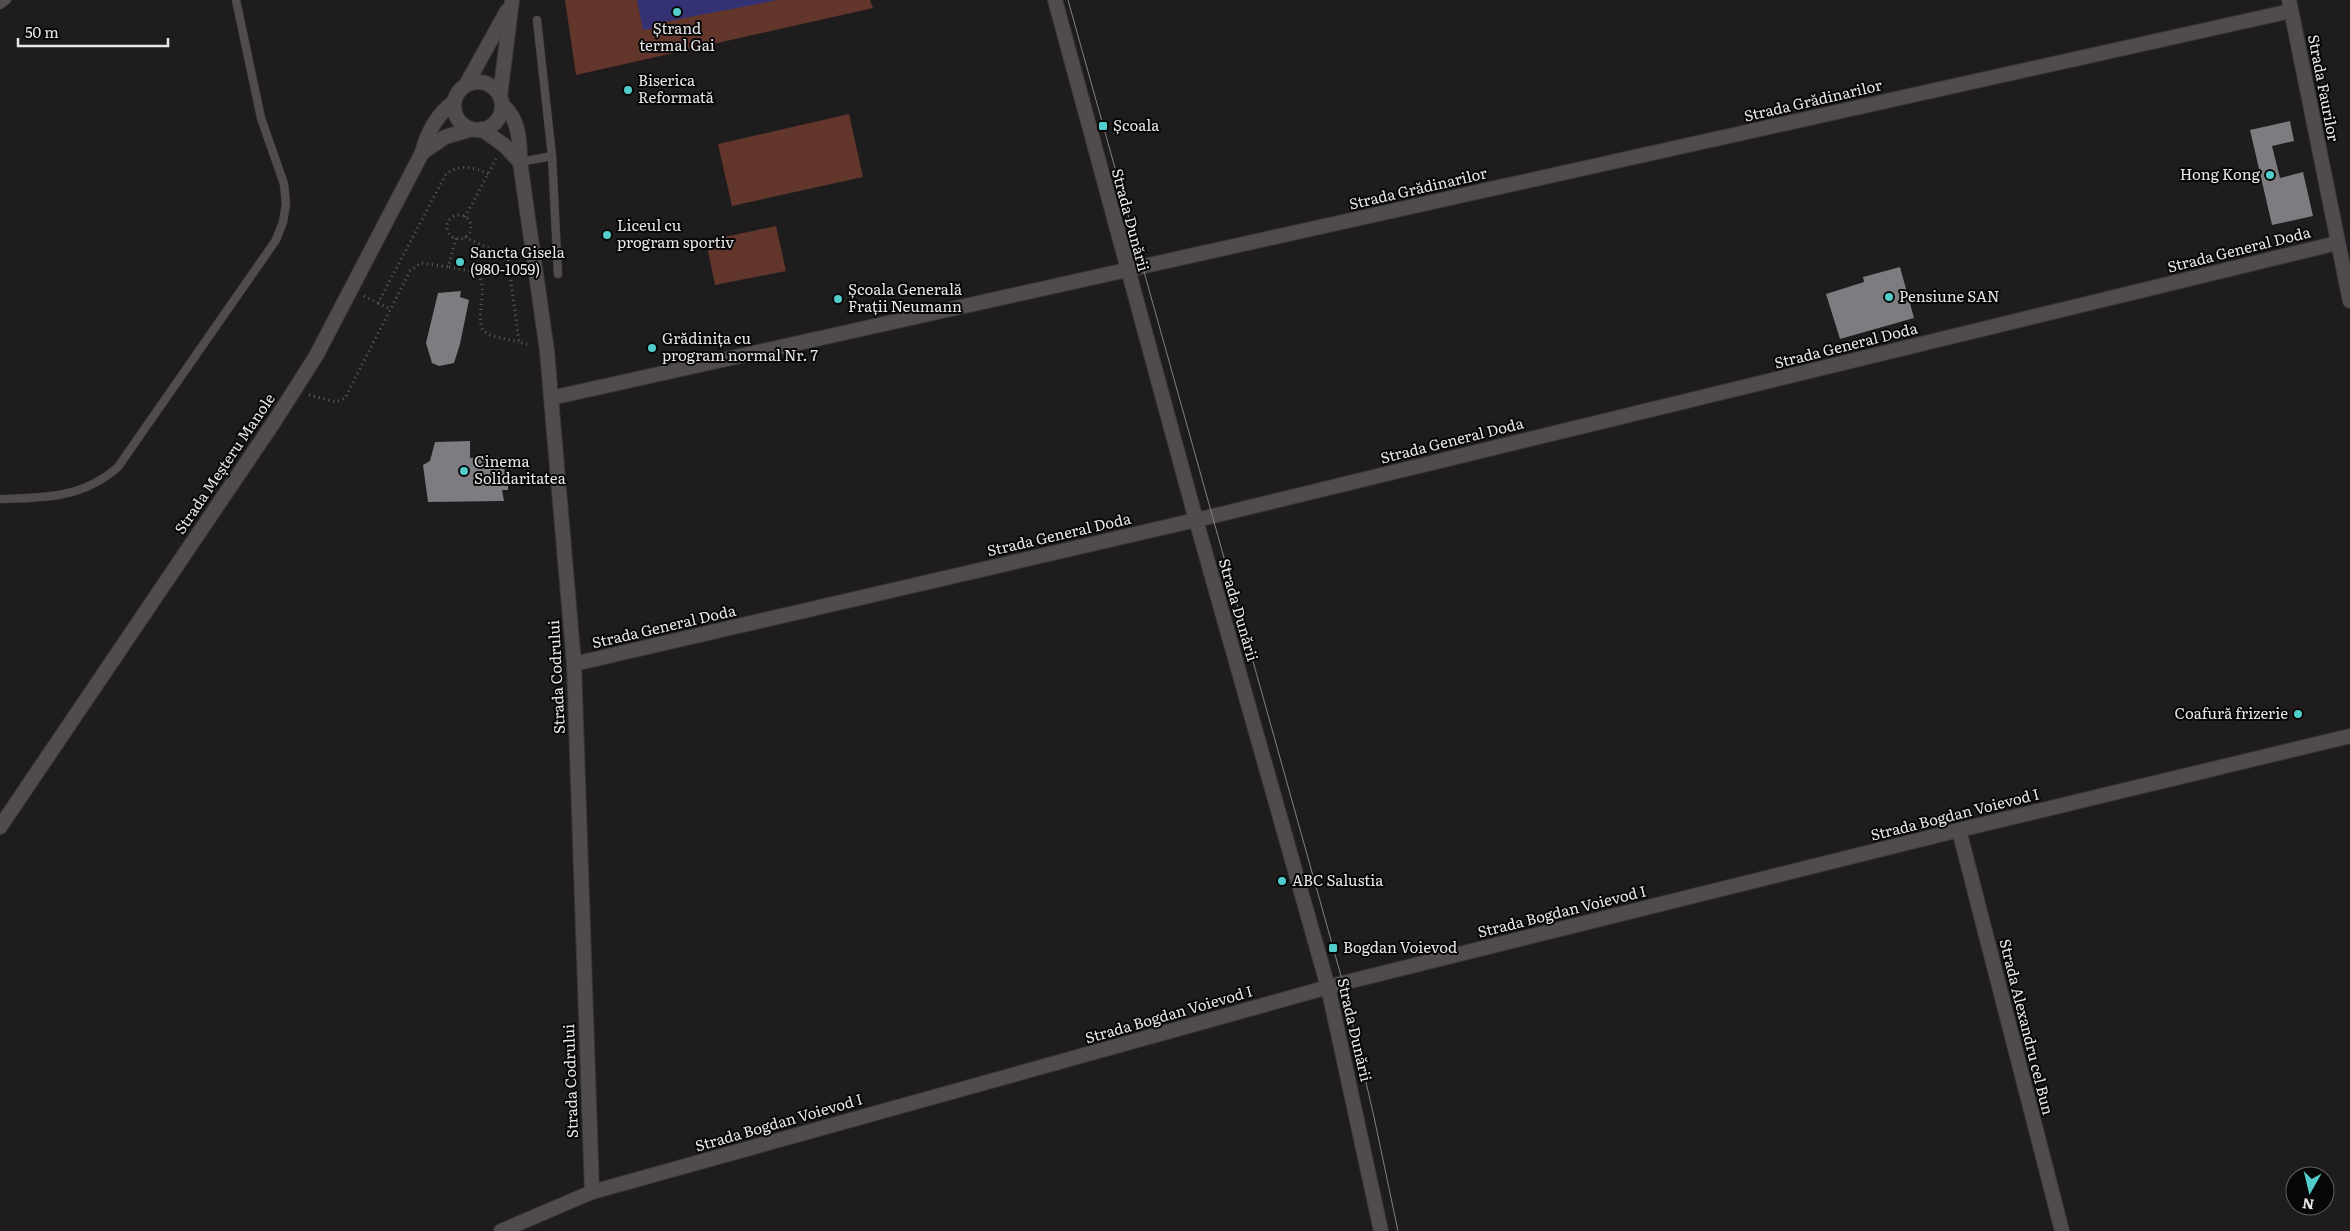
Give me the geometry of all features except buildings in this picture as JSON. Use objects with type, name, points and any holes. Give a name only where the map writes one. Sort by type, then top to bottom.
[{"type":"street","name":"Strada Dunării","points":[[1054,0],[1196,520],[1328,987],[1381,1231]]},
{"type":"street","points":[[422,153],[426,137],[433,125],[441,113],[454,102],[459,91],[466,85],[512,2]]},
{"type":"street","points":[[477,129],[496,121],[501,100],[512,2]]},
{"type":"street","name":"Strada Grădinarilor","points":[[551,398],[1127,271],[2290,5]]},
{"type":"street","name":"Strada Faurilor","points":[[2290,5],[2350,300]]},
{"type":"street","points":[[466,85],[475,82],[487,84],[501,100]]},
{"type":"street","name":"Strada Codrului","points":[[501,100],[513,116],[516,124],[547,351],[574,664],[592,1192]]},
{"type":"street","points":[[454,102],[458,119],[504,145],[520,162]]},
{"type":"street","name":"Strada Meșteru Manole","points":[[0,827],[316,356],[422,153],[445,138],[477,129]]},
{"type":"street","name":"Strada General Doda","points":[[574,664],[1196,520],[2337,242]]},
{"type":"street","name":"Strada Bogdan Voievod I","points":[[501,1231],[592,1192],[1328,987],[1959,830],[2350,736]]},
{"type":"street","name":"Strada Alexandru cel Bun","points":[[1959,830],[2062,1231]]},
{"type":"lane","points":[[0,5],[7,0]]},
{"type":"lane","points":[[0,499],[46,498],[82,490],[103,480],[118,467],[276,240],[283,222],[286,204],[284,184],[263,125],[236,0]]},
{"type":"lane","points":[[537,20],[552,156],[558,274]]},
{"type":"lane","points":[[520,162],[552,156]]},
{"type":"path","points":[[464,216],[504,145]]},
{"type":"path","points":[[378,303],[446,174],[461,167],[478,169],[488,174]]},
{"type":"path","points":[[465,237],[470,231],[471,225],[464,216],[456,215],[448,223],[448,231],[456,238],[465,237],[508,258],[519,342]]},
{"type":"path","points":[[448,267],[456,238]]},
{"type":"path","points":[[294,390],[336,402],[345,398],[413,267],[421,263],[470,271],[479,276],[482,287],[480,321],[483,331],[492,336],[547,351]]},
{"type":"path","points":[[351,289],[390,309]]},
{"type":"shaded area","name":"Ștrand termal Gai","points":[[565,0],[870,0],[873,8],[576,75]]},
{"type":"shaded area","name":"Ștrand termal Gai","points":[[637,0],[778,0],[653,24],[654,28],[643,30]]},
{"type":"shaded area","points":[[849,114],[863,177],[732,206],[718,144]]},
{"type":"shaded area","points":[[776,226],[786,271],[715,285],[706,241]]},
{"type":"tram line","points":[[1068,0],[1343,983],[1398,1231]]},
{"type":"place","name":"Ștrand termal Gai","points":[[677,12]]},
{"type":"place","name":"Biserica Reformată","points":[[628,90]]},
{"type":"place","name":"Școala","points":[[1103,126]]},
{"type":"place","name":"Hong Kong","points":[[2270,175]]},
{"type":"place","name":"Liceul cu program sportiv","points":[[607,235]]},
{"type":"place","name":"Sancta Gisela (980-1059)","points":[[460,262]]},
{"type":"place","name":"Pensiune SAN","points":[[1889,297]]},
{"type":"place","name":"Școala Generală Frații Neumann","points":[[838,299]]},
{"type":"place","name":"Grădinița cu program normal Nr. 7","points":[[652,348]]},
{"type":"place","name":"Cinema Solidaritatea","points":[[464,471]]},
{"type":"place","name":"Coafură frizerie","points":[[2298,714]]},
{"type":"place","name":"ABC Salustia","points":[[1282,881]]},
{"type":"place","name":"Bogdan Voievod","points":[[1333,948]]}]
